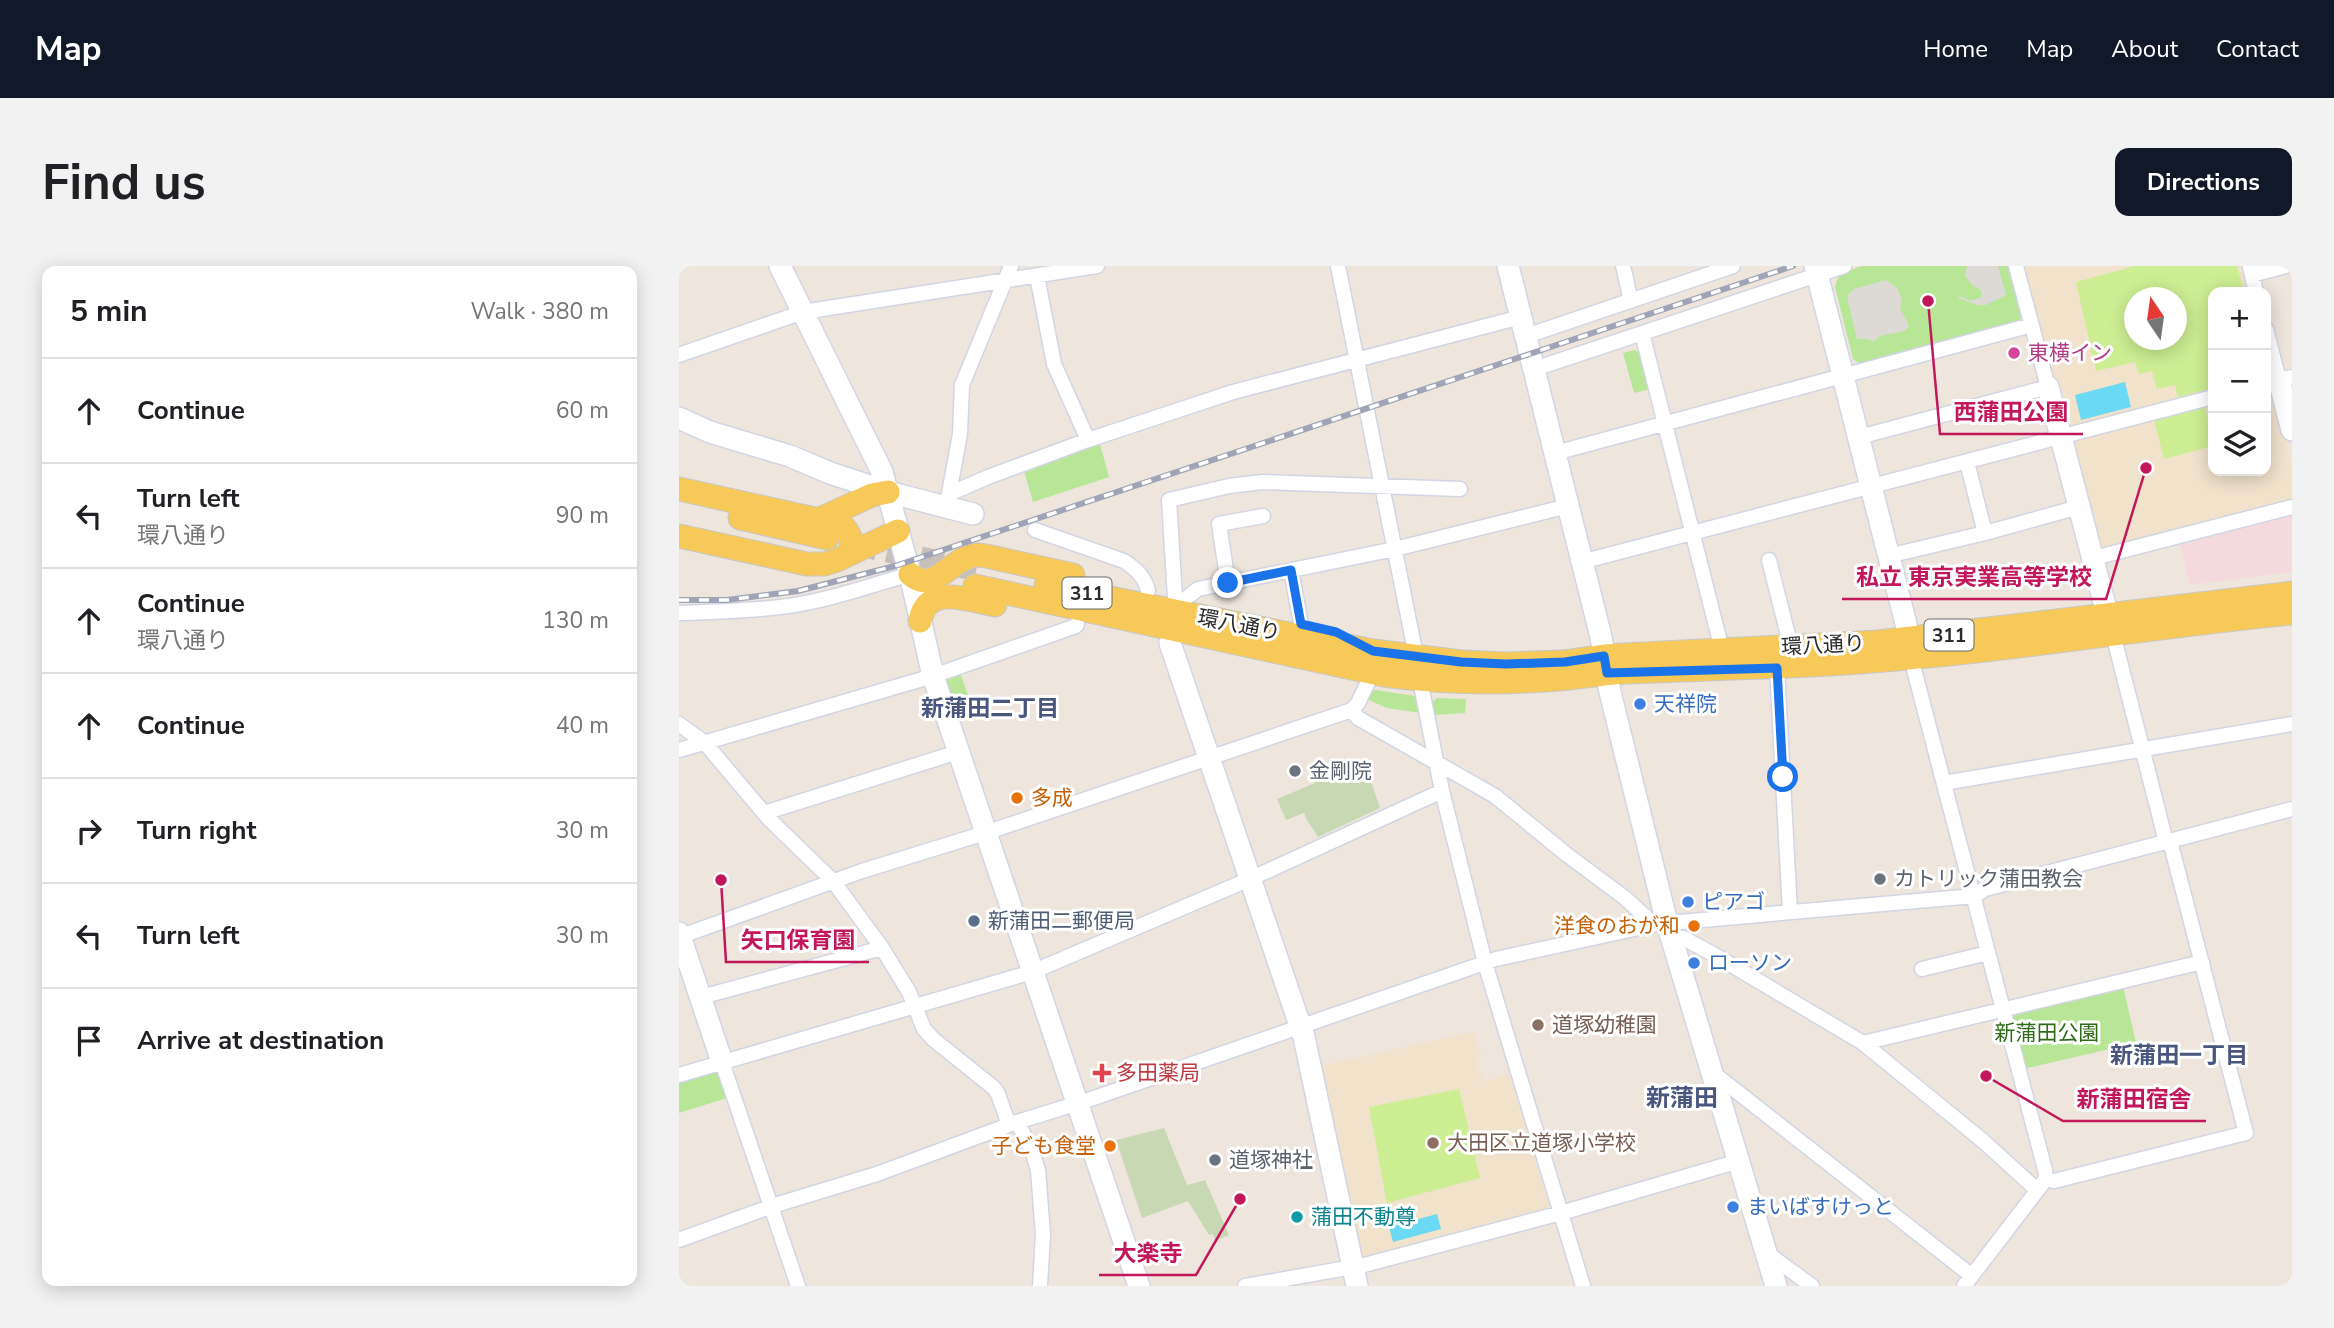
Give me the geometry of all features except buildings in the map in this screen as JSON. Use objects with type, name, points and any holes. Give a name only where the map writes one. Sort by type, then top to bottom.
[{"type":"main road","points":[[679,489],[824,536]]},
{"type":"main road","points":[[824,536],[872,495],[888,492]]},
{"type":"main road","points":[[679,504],[824,536]]},
{"type":"main road","points":[[679,521],[824,536],[842,526],[852,540],[852,553]]},
{"type":"main road","points":[[679,536],[807,564],[825,564],[898,531]]},
{"type":"main road","points":[[910,574],[918,579],[928,580],[938,577],[957,561],[981,555],[1336,632],[1377,666]]},
{"type":"main road","points":[[949,568],[949,584],[952,590],[973,585],[1077,624],[1298,671],[1377,666]]},
{"type":"main road","points":[[920,621],[926,606],[935,599],[973,585]]},
{"type":"main road","name":"環八通り","points":[[973,585],[1192,616],[1420,680],[1467,681],[1567,678],[1606,665],[1722,650],[1791,647],[1910,649],[2034,646],[2110,625],[2199,622],[2290,603]]},
{"type":"main road","name":"環八通り","points":[[1377,666],[1416,656],[1506,664],[1565,662],[1777,668],[1910,649]]},
{"type":"street","points":[[780,266],[882,472],[910,574],[933,676],[1139,1286]]},
{"type":"street","points":[[947,500],[960,434],[962,385],[1011,266]]},
{"type":"street","points":[[679,355],[803,312],[1097,266]]},
{"type":"street","points":[[1338,266],[1416,656]]},
{"type":"street","points":[[1509,266],[1601,637],[1663,928],[1712,1072],[1776,1286]]},
{"type":"street","points":[[1623,266],[1631,301]]},
{"type":"street","points":[[1534,369],[1816,270],[1845,266]]},
{"type":"street","points":[[2016,266],[2094,558],[2141,749],[2202,962],[2246,1133],[2041,1184]]},
{"type":"street","points":[[2250,271],[2286,266]]},
{"type":"street","points":[[947,500],[988,477],[1088,440],[1233,392],[1357,360],[1523,327],[1631,301],[1726,267]]},
{"type":"street","points":[[1712,1072],[1968,1281],[2041,1184],[2045,1170],[1944,783],[1816,270]]},
{"type":"street","points":[[1037,276],[1054,364],[1088,440]]},
{"type":"street","points":[[1555,453],[2032,325]]},
{"type":"street","points":[[1642,333],[1722,650]]},
{"type":"street","points":[[2271,349],[2292,430]]},
{"type":"street","points":[[1859,437],[2048,387]]},
{"type":"street","points":[[1581,562],[2208,398]]},
{"type":"street","points":[[679,418],[710,432],[790,456],[830,473],[888,492],[947,500],[973,514]]},
{"type":"street","points":[[1967,462],[1985,533]]},
{"type":"street","points":[[1460,489],[1262,482],[1229,486],[1169,500],[1180,598],[1198,589],[1395,549],[1568,506]]},
{"type":"street","points":[[1888,556],[2079,507]]},
{"type":"street","points":[[2094,558],[2292,507]]},
{"type":"street","points":[[1228,583],[1219,524],[1263,516]]},
{"type":"street","points":[[1035,530],[1124,561],[1140,574],[1146,582],[1147,591]]},
{"type":"street","points":[[1769,560],[1791,647]]},
{"type":"street","points":[[1291,570],[1301,624]]},
{"type":"street","points":[[679,613],[789,606],[910,574]]},
{"type":"street","points":[[679,750],[933,676],[1077,624]]},
{"type":"street","points":[[1170,643],[1301,1027],[1355,1277]]},
{"type":"street","points":[[798,1286],[679,936],[913,854],[985,833],[1352,710],[1377,666]]},
{"type":"street","points":[[1777,668],[1790,912]]},
{"type":"street","points":[[1420,680],[1442,791],[1485,963],[1583,1286]]},
{"type":"street","points":[[1352,710],[1358,718],[1495,796],[1648,919],[1732,965],[1863,1043],[2041,1184]]},
{"type":"street","points":[[679,724],[705,743],[764,813],[833,881],[883,948],[915,1005],[924,1029],[999,1094],[1013,1123],[1031,1148],[1038,1170],[1043,1234],[1039,1286]]},
{"type":"street","points":[[1944,783],[2292,724]]},
{"type":"street","points":[[764,813],[958,752]]},
{"type":"street","points":[[679,1075],[1032,972],[1250,879],[1442,791]]},
{"type":"street","points":[[679,1240],[1485,963],[1663,928],[1790,912],[1973,895],[1985,889],[2292,809]]},
{"type":"street","points":[[701,997],[883,948]]},
{"type":"street","points":[[1922,969],[1988,953]]},
{"type":"street","points":[[1863,1043],[2202,962]]},
{"type":"street","points":[[1245,1286],[1355,1277],[1739,1161]]},
{"type":"street","points":[[1767,1253],[1812,1286]]},
{"type":"shaded area","points":[[1967,266],[1998,266],[2006,295],[1986,305],[1977,305],[1958,298],[1960,296],[1971,301],[1981,297],[1981,290],[1972,285],[1965,276]]},
{"type":"shaded area","points":[[2022,266],[2241,266],[2247,287],[2208,287],[2208,392],[2074,427],[2063,422]]},
{"type":"shaded area","points":[[1886,280],[1897,288],[1902,300],[1900,308],[1909,326],[1905,331],[1880,336],[1873,342],[1857,339],[1847,296],[1854,289]]},
{"type":"shaded area","points":[[2271,393],[2274,395],[2292,465],[2292,502],[2108,549],[2100,547],[2072,440],[2208,404],[2208,476],[2271,476]]},
{"type":"shaded area","points":[[2292,515],[2292,572],[2190,585],[2180,545]]},
{"type":"shaded area","name":"大田区立道塚小学校","points":[[1473,1032],[1482,1057],[1476,1059],[1483,1082],[1509,1074],[1549,1204],[1546,1209],[1364,1256],[1358,1252],[1320,1066]]},
{"type":"green space","points":[[1862,266],[2009,266],[2022,316],[2018,324],[1859,363],[1853,359],[1835,287],[1839,274]]},
{"type":"green space","points":[[2135,266],[2237,266],[2243,287],[2208,287],[2208,389],[2178,397],[2175,385],[2157,389],[2152,371],[2139,374],[2135,362],[2096,371],[2076,282]]},
{"type":"green space","points":[[1634,350],[1642,354],[1650,389],[1634,393],[1623,353]]},
{"type":"green space","points":[[2205,407],[2208,447],[2164,459],[2154,420]]},
{"type":"green space","points":[[1100,444],[1109,477],[1033,502],[1024,471]]},
{"type":"green space","points":[[961,675],[970,701],[980,698],[985,712],[957,722],[943,681]]},
{"type":"green space","points":[[1375,690],[1418,697],[1421,713],[1387,708],[1369,700],[1369,693]]},
{"type":"green space","points":[[1437,698],[1466,699],[1465,713],[1434,715],[1433,702]]},
{"type":"green space","points":[[1364,761],[1380,808],[1318,837],[1304,813],[1286,820],[1277,799],[1315,783],[1314,777]]},
{"type":"green space","name":"新蒲田公園","points":[[2123,986],[2136,1043],[2023,1069],[2010,1012]]},
{"type":"green space","points":[[718,1070],[727,1098],[679,1113],[679,1082]]},
{"type":"green space","points":[[1459,1089],[1480,1178],[1387,1203],[1369,1107]]},
{"type":"green space","points":[[1164,1128],[1187,1185],[1205,1180],[1229,1235],[1215,1241],[1213,1234],[1209,1235],[1188,1201],[1142,1218],[1116,1140]]},
{"type":"water","points":[[2125,382],[2131,407],[2081,420],[2075,395]]},
{"type":"water","points":[[1437,1214],[1441,1229],[1393,1242],[1389,1227]]},
{"type":"tunnel","points":[[854,544],[982,571]]},
{"type":"railway","points":[[679,600],[727,600],[798,591],[895,566],[1793,266]]},
{"type":"place","name":"西蒲田公園","points":[[1928,301]]},
{"type":"place","name":"東横イン","points":[[2014,353]]},
{"type":"place","name":"私立 東京実業高等学校","points":[[2146,468]]},
{"type":"place","name":"天祥院","points":[[1640,704]]},
{"type":"place","name":"金剛院","points":[[1295,771]]},
{"type":"place","name":"多成","points":[[1017,798]]},
{"type":"place","name":"カトリック蒲田教会","points":[[1880,879]]},
{"type":"place","name":"矢口保育園","points":[[721,880]]},
{"type":"place","name":"ピアゴ","points":[[1688,902]]},
{"type":"place","name":"新蒲田二郵便局","points":[[974,921]]},
{"type":"place","name":"洋食のおが和","points":[[1694,926]]},
{"type":"place","name":"ローソン","points":[[1694,963]]},
{"type":"place","name":"道塚幼稚園","points":[[1538,1025]]},
{"type":"place","name":"多田薬局","points":[[1102,1073]]},
{"type":"place","name":"新蒲田宿舎","points":[[1986,1076]]},
{"type":"place","name":"大田区立道塚小学校","points":[[1433,1143]]},
{"type":"place","name":"子ども食堂","points":[[1110,1146]]},
{"type":"place","name":"道塚神社","points":[[1215,1160]]},
{"type":"place","name":"大楽寺","points":[[1240,1199]]},
{"type":"place","name":"まいばすけっと","points":[[1733,1207]]},
{"type":"place","name":"蒲田不動尊","points":[[1297,1217]]},
{"type":"district","name":"新蒲田二丁目","points":[[990,708]]},
{"type":"district","name":"新蒲田一丁目","points":[[2179,1055]]},
{"type":"district","name":"新蒲田","points":[[1682,1098]]},
{"type":"route","points":[[1228,583],[1291,570],[1301,624],[1336,632],[1373,651],[1461,662],[1506,664],[1565,662],[1604,656],[1607,673],[1777,668],[1783,777]]}]
